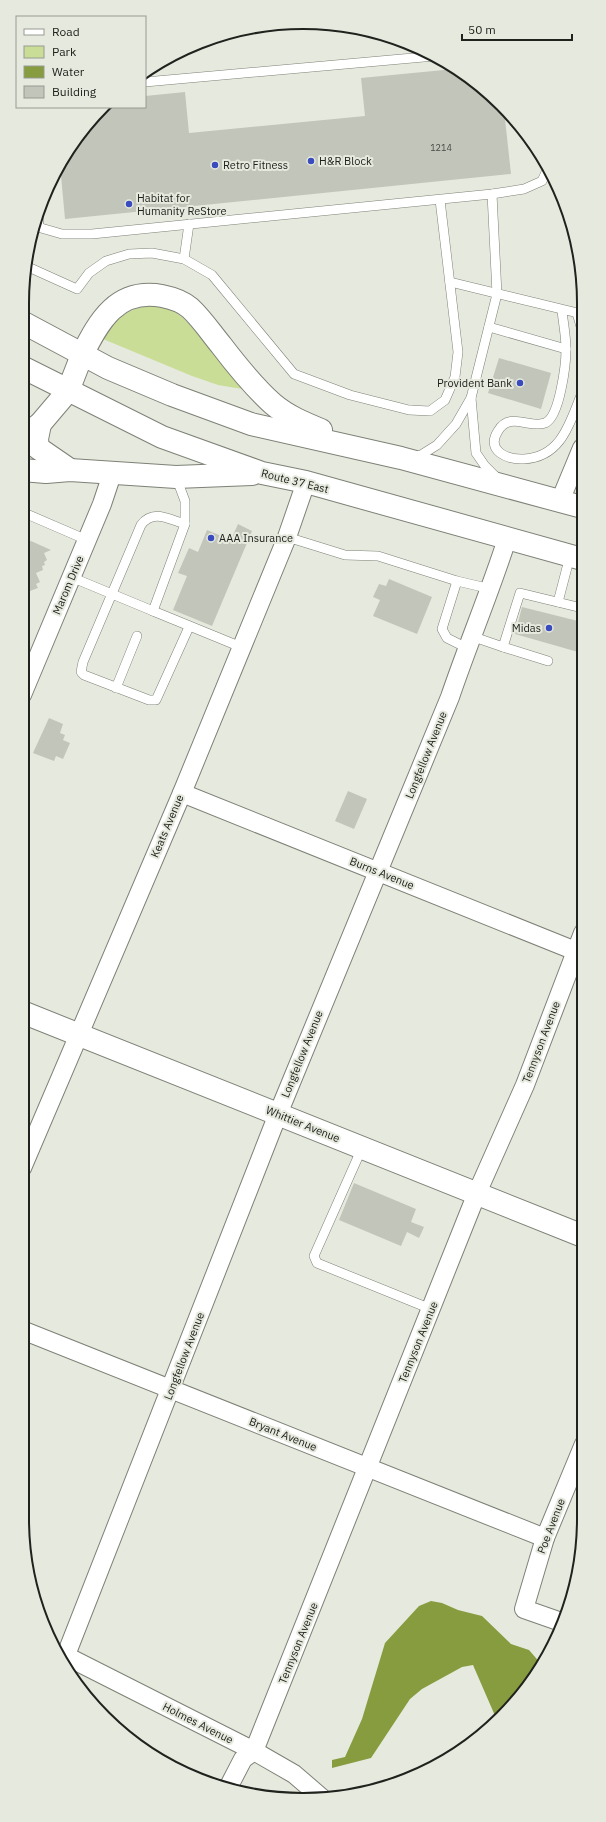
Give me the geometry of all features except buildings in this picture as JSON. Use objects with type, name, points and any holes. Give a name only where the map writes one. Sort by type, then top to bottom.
[{"type":"main road","points":[[29,433],[40,424],[68,391],[82,355],[96,328],[109,311],[125,300],[154,294],[172,298],[193,311],[240,370],[274,404],[298,420],[374,452]]},
{"type":"main road","points":[[29,326],[82,355],[172,395],[251,424],[401,458],[577,506]]},
{"type":"main road","name":"Route 37 East","points":[[29,371],[162,437],[262,473],[306,482],[576,557]]},
{"type":"main road","points":[[40,424],[37,439],[38,448],[70,470]]},
{"type":"main road","points":[[29,471],[46,472],[70,470],[112,474],[176,477],[262,473]]},
{"type":"main road","name":"Whittier Avenue","points":[[29,1015],[577,1233]]},
{"type":"street","points":[[560,501],[577,460]]},
{"type":"street","name":"Marom Drive","points":[[29,678],[102,504],[112,474]]},
{"type":"street","name":"Keats Avenue","points":[[29,1151],[182,793],[287,537],[306,482]]},
{"type":"street","name":"Longfellow Avenue","points":[[66,1656],[278,1114],[450,697],[469,642],[491,590],[507,539]]},
{"type":"street","name":"Burns Avenue","points":[[182,793],[577,951]]},
{"type":"street","name":"Tennyson Avenue","points":[[254,1751],[477,1193],[525,1084],[577,957]]},
{"type":"street","name":"Bryant Avenue","points":[[29,1333],[545,1538]]},
{"type":"street","name":"Poe Avenue","points":[[557,1621],[524,1609],[545,1538],[577,1471]]},
{"type":"street","name":"Holmes Avenue","points":[[68,1660],[254,1751],[294,1774],[315,1792]]},
{"type":"street","points":[[230,1783],[243,1759],[254,1751]]},
{"type":"lane","points":[[146,82],[424,57]]},
{"type":"lane","points":[[40,228],[62,234],[92,234],[440,200],[524,189],[542,181],[545,175]]},
{"type":"lane","points":[[401,458],[421,455],[437,445],[456,424],[471,398],[497,294],[492,194]]},
{"type":"lane","points":[[31,268],[77,289],[90,273],[106,262],[129,254],[152,253],[184,259],[212,275],[294,374],[350,394],[409,410],[430,411],[445,400],[455,377],[458,352],[440,200]]},
{"type":"lane","points":[[184,259],[189,224]]},
{"type":"lane","points":[[450,282],[577,314]]},
{"type":"lane","points":[[562,310],[566,349],[562,386],[552,417],[545,423],[534,424],[513,420],[502,425],[496,432],[494,442],[496,450],[502,455],[514,460],[530,459],[545,454],[558,445],[577,404]]},
{"type":"lane","points":[[489,327],[566,349]]},
{"type":"lane","points":[[471,398],[476,453],[485,466],[504,485]]},
{"type":"lane","points":[[153,611],[185,524],[185,501],[176,477]]},
{"type":"lane","points":[[29,515],[87,540]]},
{"type":"lane","points":[[185,524],[157,516],[151,516],[141,525],[113,595],[80,670],[84,675],[116,688],[149,700],[156,700],[189,627]]},
{"type":"lane","points":[[287,537],[346,555],[378,556],[491,590]]},
{"type":"lane","points":[[558,602],[576,557]]},
{"type":"lane","points":[[71,578],[241,647]]},
{"type":"lane","points":[[458,581],[442,629],[447,638],[503,647],[548,661]]},
{"type":"lane","points":[[503,647],[520,593],[577,607]]},
{"type":"lane","points":[[116,688],[137,636]]},
{"type":"lane","points":[[362,1148],[314,1256],[317,1263],[431,1309]]},
{"type":"green space","points":[[149,306],[161,307],[173,311],[189,324],[211,347],[231,372],[242,389],[218,385],[192,376],[102,338],[122,316],[133,310]]},
{"type":"water","points":[[431,1601],[482,1616],[511,1644],[529,1650],[538,1660],[520,1686],[495,1715],[473,1665],[462,1667],[422,1689],[410,1699],[371,1758],[332,1768],[332,1760],[345,1757],[362,1719],[385,1643],[419,1606]]},
{"type":"place","name":"H&R Block","points":[[311,161]]},
{"type":"place","name":"Retro Fitness","points":[[215,165]]},
{"type":"place","name":"Habitat for Humanity ReStore","points":[[129,204]]},
{"type":"place","name":"Provident Bank","points":[[520,383]]},
{"type":"place","name":"AAA Insurance","points":[[211,538]]},
{"type":"place","name":"Midas","points":[[549,628]]}]
